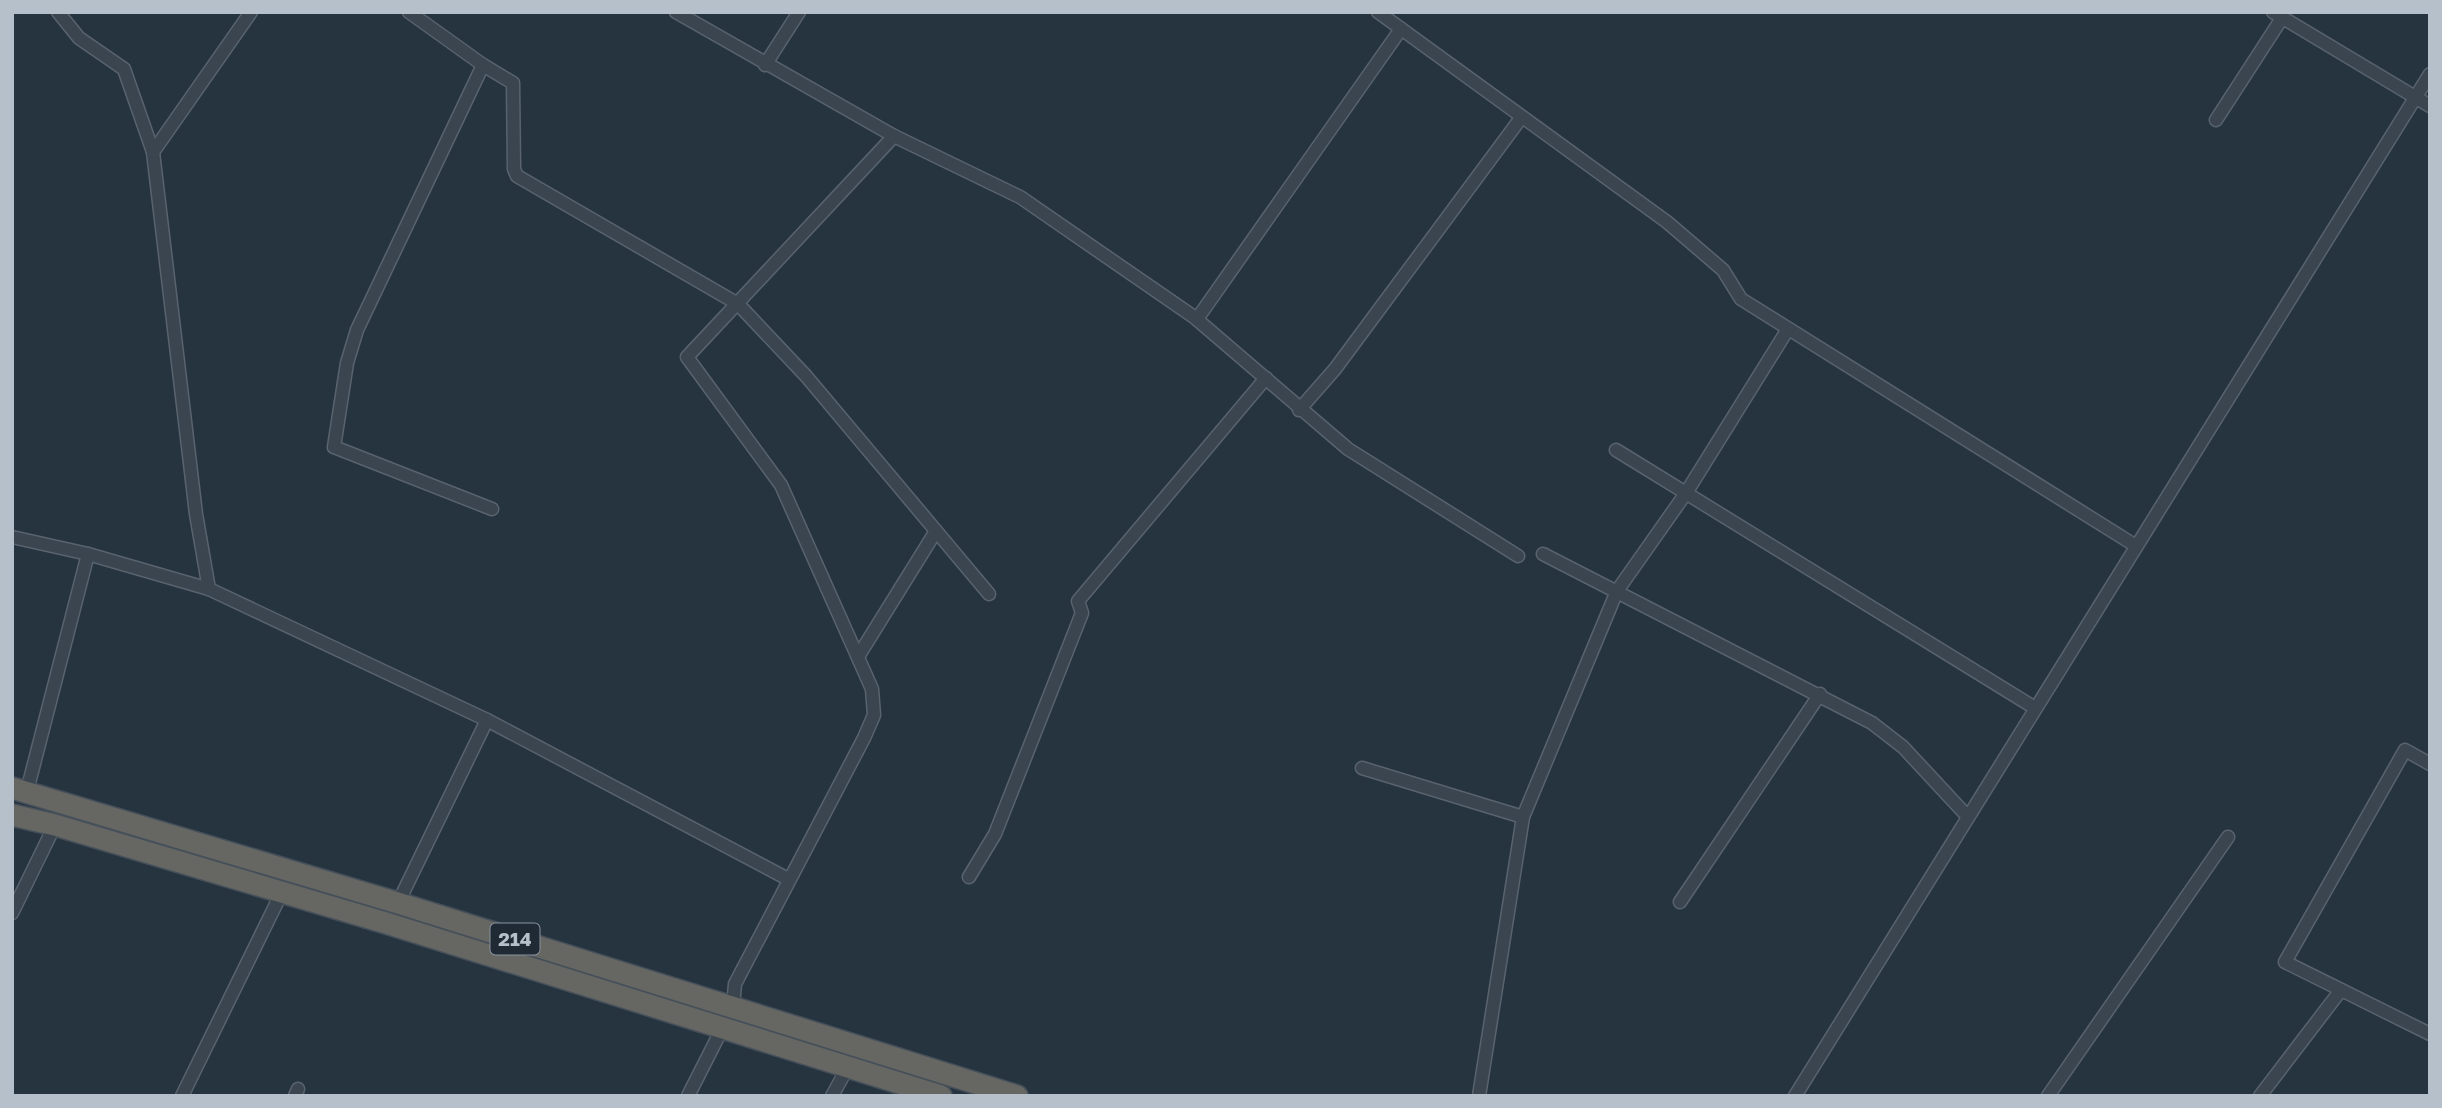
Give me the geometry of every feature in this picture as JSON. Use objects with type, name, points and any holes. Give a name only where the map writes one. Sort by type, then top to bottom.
[{"type":"highway","name":"214","points":[[19,790],[398,903],[1017,1096]]},
{"type":"highway","name":"214","points":[[12,816],[55,825],[282,892],[849,1065],[941,1096]]},
{"type":"street","points":[[58,12],[79,38],[124,69],[153,152],[196,514],[209,589]]},
{"type":"street","points":[[153,152],[251,12]]},
{"type":"street","points":[[409,12],[513,83],[514,169],[522,181],[738,304],[806,376],[989,594]]},
{"type":"street","points":[[676,12],[894,136],[1020,197],[1197,319],[1299,410],[1348,449],[1518,556]]},
{"type":"street","points":[[765,65],[799,12]]},
{"type":"street","points":[[1378,12],[1667,222],[1723,270],[1741,299],[2136,546]]},
{"type":"street","points":[[2216,120],[2278,15],[2430,106]]},
{"type":"street","points":[[1197,319],[1401,29]]},
{"type":"street","points":[[483,65],[357,330],[347,363],[334,447],[492,509]]},
{"type":"street","points":[[1795,1096],[2430,74]]},
{"type":"street","points":[[1299,410],[1335,369],[1521,118]]},
{"type":"street","points":[[733,1007],[735,984],[874,715],[872,689],[859,655],[781,485],[687,358],[894,136]]},
{"type":"street","points":[[1479,1096],[1523,817],[1617,591],[1686,493],[1788,329]]},
{"type":"street","points":[[969,877],[995,834],[1082,613],[1078,601],[1266,378]]},
{"type":"street","points":[[1616,450],[2035,708]]},
{"type":"street","points":[[859,655],[936,531]]},
{"type":"street","points":[[12,537],[88,554],[209,589],[488,720],[788,879]]},
{"type":"street","points":[[19,790],[88,554]]},
{"type":"street","points":[[1543,554],[1821,694],[1872,723],[1903,747],[1968,817]]},
{"type":"street","points":[[1681,902],[1821,694]]},
{"type":"street","points":[[398,903],[488,720]]},
{"type":"street","points":[[2430,764],[2405,750],[2285,962],[2430,1034]]},
{"type":"street","points":[[1363,768],[1523,817]]},
{"type":"street","points":[[12,913],[55,825]]},
{"type":"street","points":[[2048,1096],[2228,837]]},
{"type":"street","points":[[182,1096],[282,892]]},
{"type":"street","points":[[2260,1096],[2341,990]]},
{"type":"street","points":[[688,1096],[723,1027]]},
{"type":"street","points":[[832,1096],[849,1065]]}]
